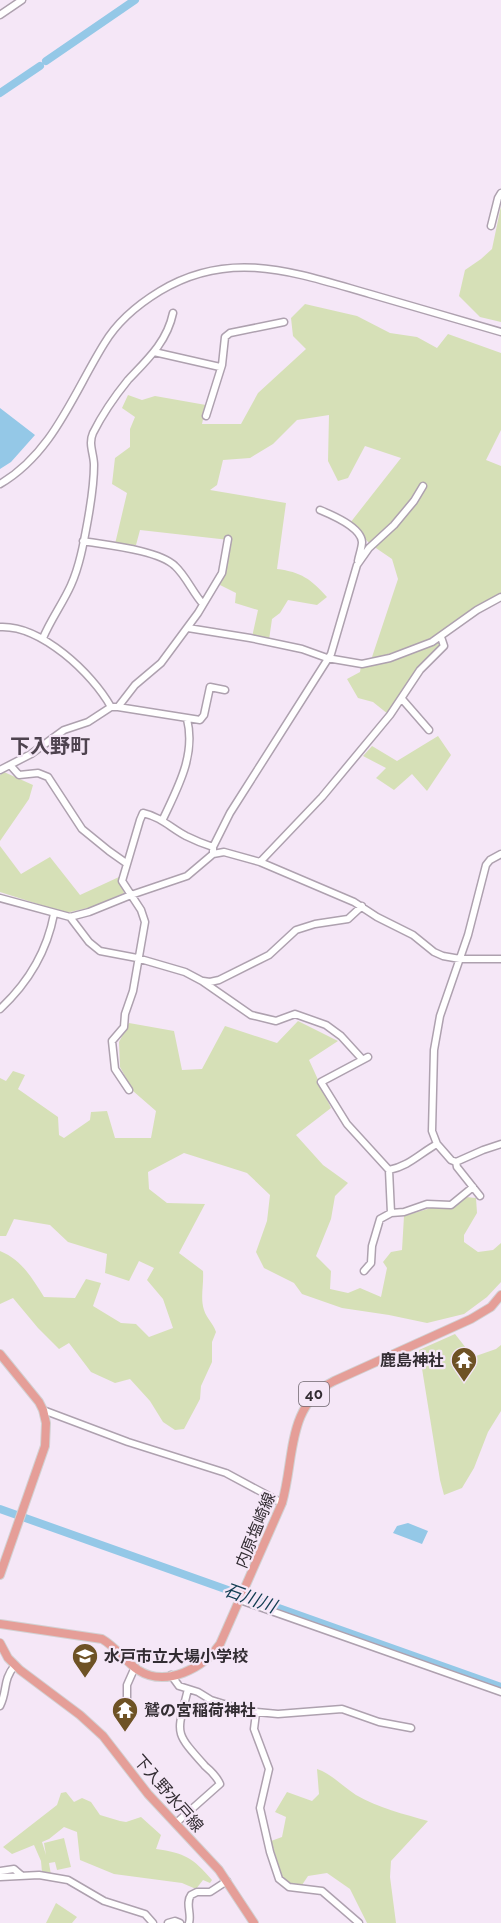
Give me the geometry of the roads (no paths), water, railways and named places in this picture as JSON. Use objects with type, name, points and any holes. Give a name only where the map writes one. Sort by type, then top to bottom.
[{"type":"main road","name":"内原塩崎線","points":[[0,1624],[102,1639],[135,1667],[154,1676],[171,1675],[197,1667],[212,1655],[220,1644],[282,1503],[297,1424],[313,1396],[334,1381],[471,1319],[491,1306],[501,1295]]},
{"type":"main road","points":[[0,1575],[45,1446],[46,1428],[43,1410],[26,1384],[1,1355]]},
{"type":"main road","name":"下入野水戸線","points":[[0,1643],[15,1665],[94,1726],[141,1786],[227,1881],[254,1923]]},
{"type":"street","points":[[0,15],[22,0]]},
{"type":"street","points":[[491,226],[501,194]]},
{"type":"street","points":[[0,484],[31,462],[48,443],[106,341],[122,321],[146,300],[191,276],[217,269],[242,266],[283,270],[501,332]]},
{"type":"street","points":[[43,638],[71,586],[79,561],[93,477],[92,436],[118,393],[165,337],[173,314]]},
{"type":"street","points":[[206,416],[220,367],[223,340],[227,334],[284,322]]},
{"type":"street","points":[[154,352],[220,367]]},
{"type":"street","points":[[357,564],[369,548],[394,525],[423,486]]},
{"type":"street","points":[[0,898],[70,917],[187,876],[213,851],[240,796],[331,654],[362,543],[361,538],[344,521],[320,510]]},
{"type":"street","points":[[0,770],[31,754],[58,733],[88,722],[114,707],[161,663],[188,628],[222,573],[228,538]]},
{"type":"street","points":[[83,541],[139,551],[169,561],[179,570],[202,604]]},
{"type":"street","points":[[188,628],[281,644],[355,664],[376,662],[441,638],[477,610],[501,597]]},
{"type":"street","points":[[0,627],[16,627],[43,638],[87,676],[114,707],[200,720],[210,687],[225,690]]},
{"type":"street","points":[[260,862],[322,797],[390,715],[420,670],[444,646],[441,638]]},
{"type":"street","points":[[402,699],[429,730]]},
{"type":"street","points":[[163,819],[187,763],[189,728],[187,719]]},
{"type":"street","points":[[10,765],[19,775],[38,773],[48,777],[82,829],[126,863]]},
{"type":"street","points":[[129,1089],[115,1069],[112,1041],[124,1027],[145,922],[141,910],[122,882],[143,813],[163,819],[185,836],[213,851],[231,853],[260,862],[362,906],[377,917],[413,935],[434,952],[460,959],[501,959]]},
{"type":"street","points":[[501,854],[486,865],[460,959],[440,1016],[436,1038],[431,1124],[437,1144],[451,1160],[456,1162],[501,1144]]},
{"type":"street","points":[[202,981],[210,982],[227,976],[269,955],[296,930],[315,924],[348,919],[362,906]]},
{"type":"street","points":[[0,1009],[18,990],[37,962],[48,940],[54,914]]},
{"type":"street","points":[[70,917],[89,942],[100,951],[137,957],[185,972],[251,1015],[276,1021],[295,1014],[326,1025],[365,1058],[321,1082],[347,1124],[390,1170],[391,1213]]},
{"type":"street","points":[[390,1170],[405,1166],[420,1153],[437,1144]]},
{"type":"street","points":[[456,1162],[457,1167],[480,1196]]},
{"type":"street","points":[[364,1272],[371,1263],[372,1246],[380,1219],[391,1213],[405,1212],[427,1204],[451,1205],[473,1187]]},
{"type":"street","points":[[0,1347],[1,1355]]},
{"type":"street","points":[[43,1410],[128,1442],[226,1473],[282,1503]]},
{"type":"street","points":[[241,1597],[501,1692]]},
{"type":"street","points":[[0,1706],[6,1677],[15,1665]]},
{"type":"street","points":[[127,1702],[127,1686],[135,1667]]},
{"type":"street","points":[[171,1675],[179,1686],[198,1692],[211,1700],[256,1713],[278,1714],[342,1709],[379,1722],[411,1728]]},
{"type":"street","points":[[176,1823],[220,1784],[180,1735],[180,1723],[188,1689]]},
{"type":"street","points":[[256,1713],[254,1729],[269,1769],[260,1808],[279,1879],[289,1887],[322,1891],[359,1923]]},
{"type":"street","points":[[0,1871],[14,1869],[21,1875]]},
{"type":"street","points":[[0,1877],[39,1875],[68,1880],[104,1902],[145,1914],[153,1923]]},
{"type":"street","points":[[189,1923],[191,1917],[188,1901],[191,1895],[197,1892],[210,1892],[227,1881]]},
{"type":"street","points":[[168,1923],[175,1921],[180,1923]]},
{"type":"water","points":[[0,408],[35,435],[11,462],[0,469]]},
{"type":"water","points":[[408,1523],[428,1531],[422,1544],[393,1533],[397,1526]]},
{"type":"waterway","points":[[46,61],[135,0]]},
{"type":"waterway","points":[[0,93],[40,66]]},
{"type":"waterway","name":"石川川","points":[[0,1509],[501,1687]]},
{"type":"place","name":"鹿島神社","points":[[464,1383]]},
{"type":"place","name":"水戸市立大場小学校","points":[[85,1679]]},
{"type":"place","name":"鷲の宮稲荷神社","points":[[125,1733]]},
{"type":"district","name":"下入野町","points":[[50,746]]}]
